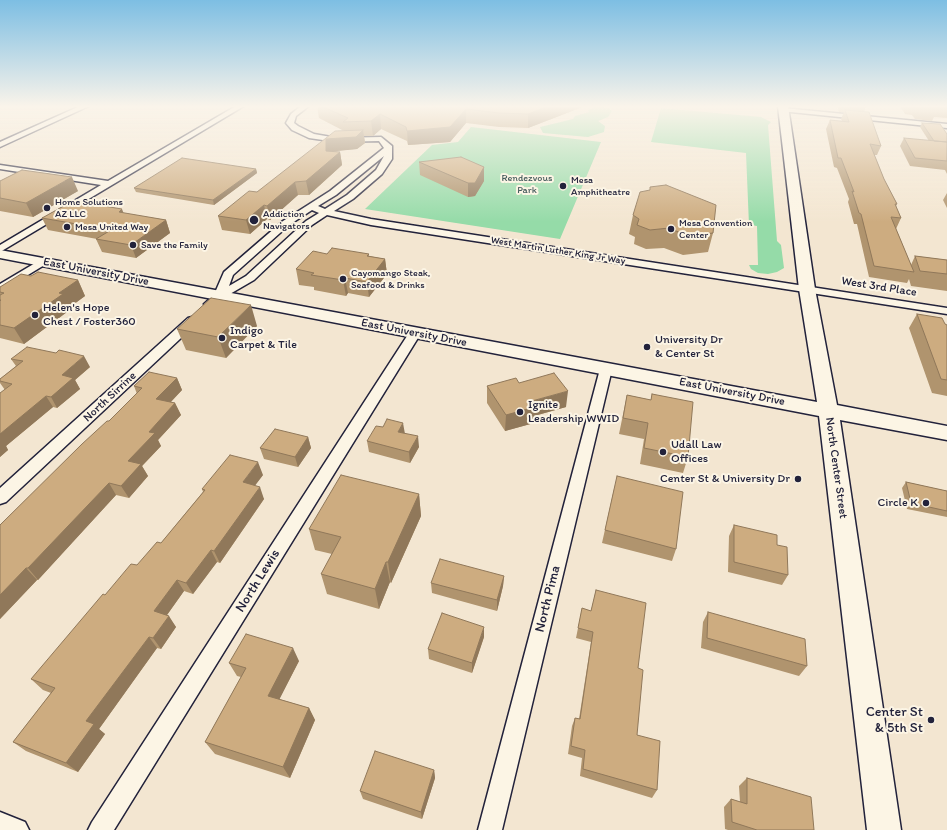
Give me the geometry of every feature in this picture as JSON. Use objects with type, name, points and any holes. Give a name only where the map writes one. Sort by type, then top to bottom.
[{"type":"street","points":[[0,249],[176,145]]},
{"type":"street","points":[[219,296],[250,278],[300,230],[350,197],[379,172],[388,159],[387,145]]},
{"type":"street","name":"North Center Street","points":[[788,145],[807,289],[828,410],[884,830]]},
{"type":"street","points":[[219,296],[228,274],[286,223],[332,193],[388,149]]},
{"type":"street","points":[[0,167],[110,184]]},
{"type":"street","name":"West Martin Luther King Jr Way","points":[[311,207],[326,212],[371,222],[807,289]]},
{"type":"street","name":"East University Drive","points":[[0,254],[947,433]]},
{"type":"street","points":[[0,289],[42,262]]},
{"type":"street","name":"West 3rd Place","points":[[807,289],[947,311]]},
{"type":"street","name":"North Sirrine","points":[[0,498],[219,296]]},
{"type":"street","name":"North Lewis","points":[[100,830],[415,333]]},
{"type":"street","name":"North Pima","points":[[490,830],[606,369]]},
{"type":"street","points":[[0,824],[17,830]]},
{"type":"green space","name":"Rendezvous Park","points":[[432,145],[600,145],[560,239],[365,209]]},
{"type":"green space","points":[[675,145],[770,145],[777,241],[781,245],[784,268],[777,272],[768,274],[758,273],[751,269],[749,265],[758,265],[757,226],[749,225],[746,153]]},
{"type":"building","points":[[317,145],[326,145],[326,151],[340,152],[306,181],[295,182],[267,206],[264,205],[246,220],[218,216],[249,191],[257,192]]},
{"type":"building","points":[[835,145],[870,145],[884,179],[897,204],[895,204],[901,218],[891,217],[914,272],[874,266],[861,214],[859,213],[852,191],[854,192],[841,158],[838,158]]},
{"type":"building","points":[[908,145],[947,145],[947,161],[915,158]]},
{"type":"building","points":[[461,157],[484,167],[475,183],[468,183],[419,162]]},
{"type":"building","points":[[182,158],[256,169],[213,200],[134,188]]},
{"type":"building","points":[[22,170],[72,177],[26,203],[0,198],[0,181]]},
{"type":"building","points":[[666,185],[716,205],[713,233],[688,236],[669,228],[650,230],[637,225],[639,219],[633,215],[640,192],[650,190],[650,187]]},
{"type":"building","points":[[73,201],[122,209],[119,212],[166,220],[131,245],[96,239],[111,230],[42,218]]},
{"type":"building","points":[[332,248],[369,254],[367,256],[385,259],[367,282],[345,278],[343,280],[311,275],[314,273],[296,269],[313,251],[327,254]]},
{"type":"building","points":[[915,256],[947,260],[947,274],[920,271]]},
{"type":"building","points":[[38,272],[78,280],[59,293],[63,294],[14,328],[0,325],[0,295],[4,293],[0,292],[0,287],[21,274],[31,276]]},
{"type":"building","points":[[211,298],[251,305],[218,337],[177,329]]},
{"type":"building","points":[[917,314],[942,318],[947,325],[947,380],[941,379]]},
{"type":"building","points":[[27,347],[56,353],[59,350],[84,356],[62,375],[73,378],[51,397],[46,396],[0,434],[0,393],[12,384],[0,381],[0,379],[23,361],[11,359]]},
{"type":"building","points":[[149,372],[177,378],[156,399],[175,403],[149,432],[155,433],[128,461],[141,464],[121,486],[109,483],[28,568],[26,568],[0,595],[0,525],[82,444],[107,421],[109,421],[142,388],[134,386]]},
{"type":"building","points":[[554,373],[568,391],[532,401],[535,407],[506,415],[487,386],[516,378],[519,383]]},
{"type":"building","points":[[652,394],[693,402],[688,457],[644,448],[648,423],[623,418],[627,395],[651,400]]},
{"type":"building","points":[[387,419],[403,423],[398,432],[418,436],[409,452],[367,441],[376,426],[383,427]]},
{"type":"building","points":[[275,429],[308,437],[295,457],[260,448]]},
{"type":"building","points":[[230,455],[258,462],[243,482],[260,487],[214,551],[211,550],[186,583],[177,580],[154,611],[169,616],[153,638],[149,637],[86,721],[94,724],[66,763],[13,742],[55,688],[31,679],[103,594],[105,595],[131,564],[137,565],[157,542],[161,543],[205,490],[202,489]]},
{"type":"building","points":[[341,475],[419,494],[388,562],[386,562],[375,589],[321,574],[341,537],[309,529]]},
{"type":"building","points":[[617,476],[683,492],[676,549],[605,530]]},
{"type":"building","name":"Circle K","points":[[906,482],[947,491],[947,511],[911,503]]},
{"type":"building","points":[[734,525],[777,535],[777,545],[787,547],[788,575],[734,562]]},
{"type":"building","points":[[440,559],[504,576],[497,600],[431,583]]},
{"type":"building","points":[[596,590],[646,603],[638,668],[643,670],[637,735],[660,741],[657,790],[583,769],[585,750],[571,746],[575,718],[580,719],[593,632],[578,628],[582,608],[591,611]]},
{"type":"building","points":[[708,612],[805,639],[807,666],[707,638]]},
{"type":"building","points":[[442,613],[484,627],[472,663],[428,649]]},
{"type":"building","points":[[246,634],[293,648],[268,696],[309,708],[283,767],[205,742],[246,668],[229,663]]},
{"type":"building","points":[[375,751],[434,770],[421,812],[360,791]]},
{"type":"building","points":[[747,778],[811,797],[814,830],[757,830],[732,822],[731,799],[747,804]]},
{"type":"place","name":"Mesa Amphitheatre","points":[[563,186]]},
{"type":"place","name":"Home Solutions AZ LLC","points":[[47,208]]},
{"type":"place","name":"Addiction Navigators","points":[[254,220]]},
{"type":"place","name":"Mesa United Way","points":[[67,227]]},
{"type":"place","name":"Mesa Convention Center","points":[[671,229]]},
{"type":"place","name":"Save the Family","points":[[133,245]]},
{"type":"place","name":"Cayomango Steak, Seafood & Drinks","points":[[343,279]]},
{"type":"place","name":"Helen's Hope Chest / Foster360","points":[[35,315]]},
{"type":"place","name":"Indigo Carpet & Tile","points":[[222,338]]},
{"type":"place","name":"University Dr & Center St","points":[[647,347]]},
{"type":"place","name":"Ignite Leadership WWID","points":[[520,412]]},
{"type":"place","name":"Udall Law Offices","points":[[663,452]]},
{"type":"place","name":"Center St & University Dr","points":[[798,479]]},
{"type":"place","name":"Circle K","points":[[926,503]]},
{"type":"place","name":"Center St & 5th St","points":[[931,720]]}]
